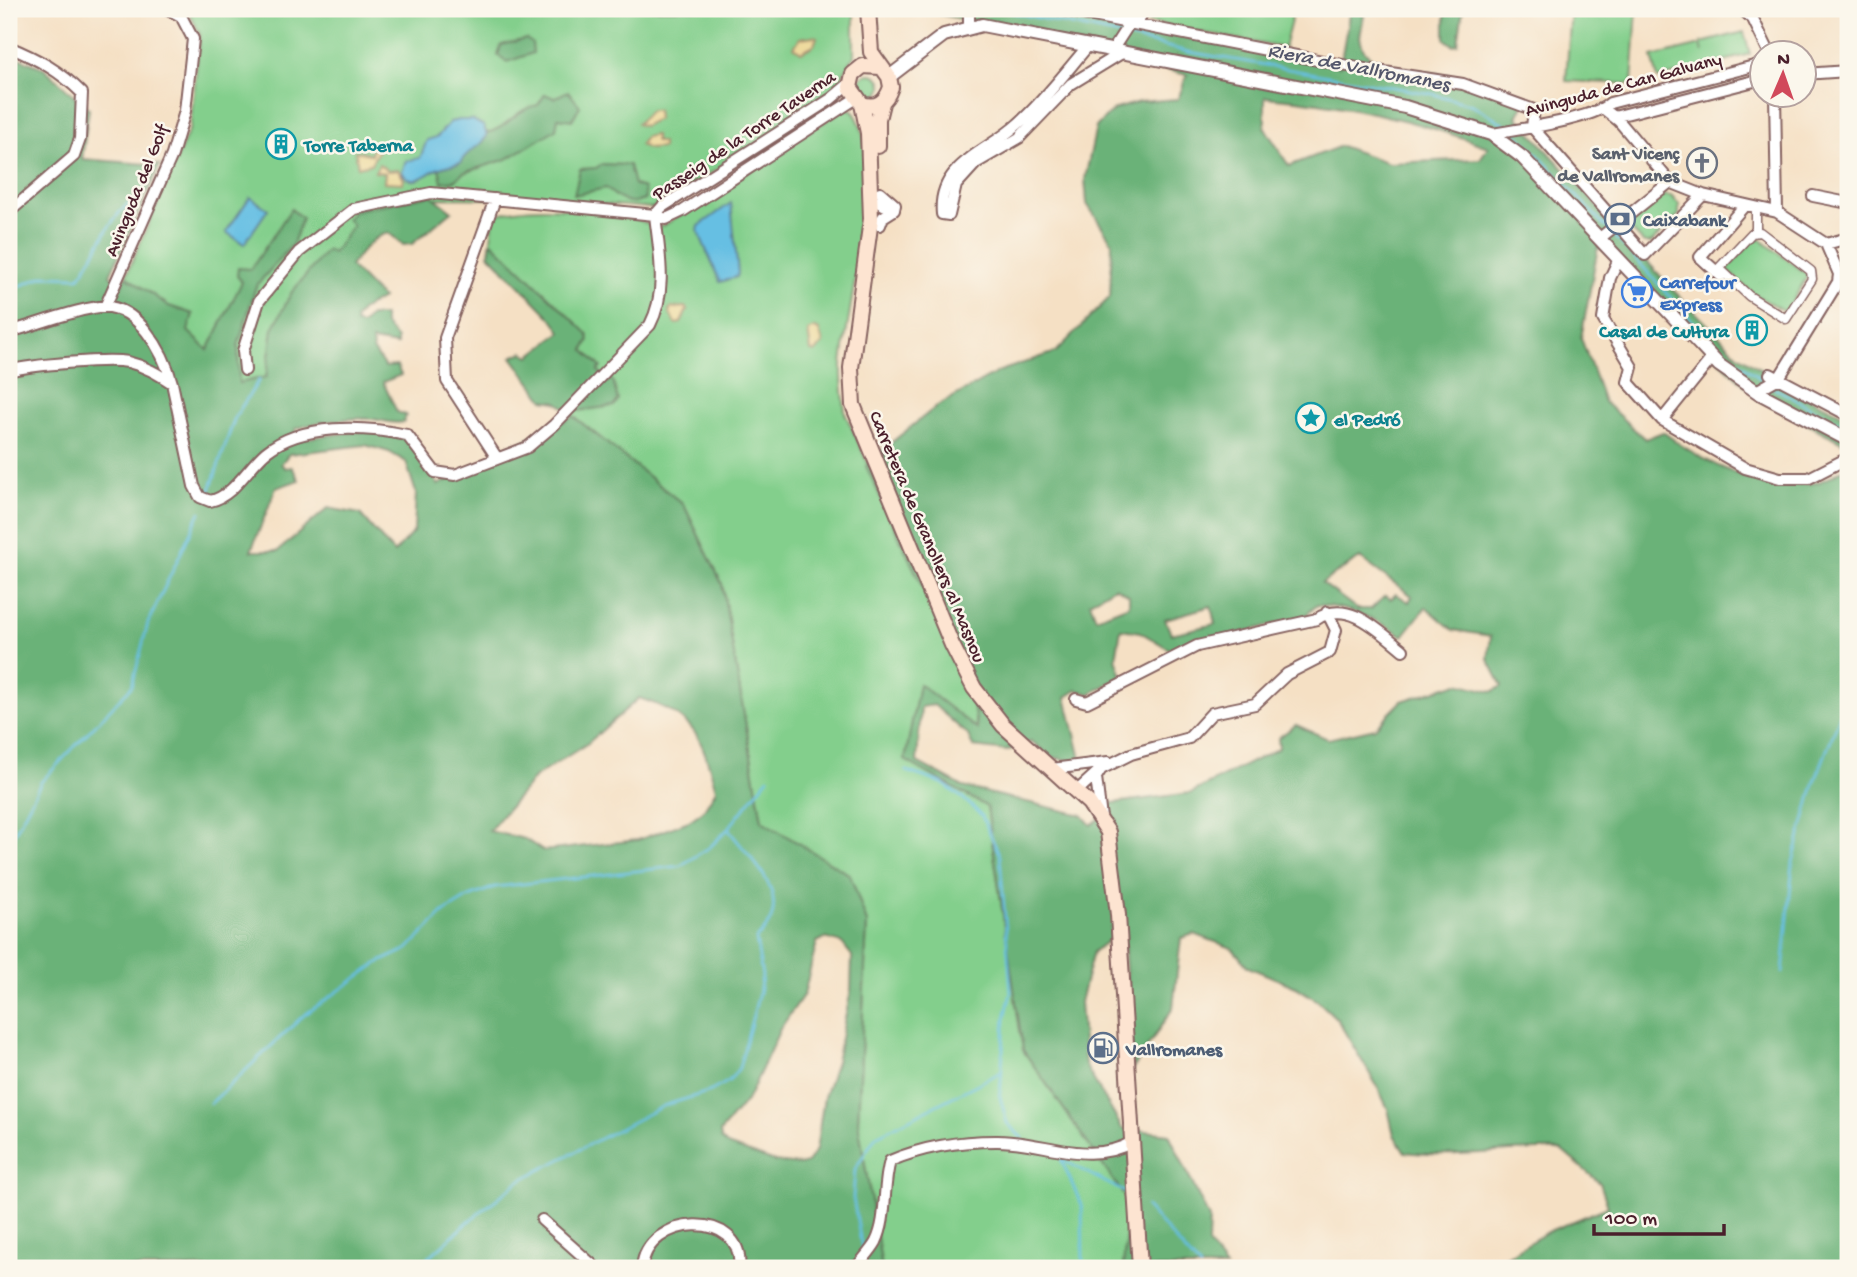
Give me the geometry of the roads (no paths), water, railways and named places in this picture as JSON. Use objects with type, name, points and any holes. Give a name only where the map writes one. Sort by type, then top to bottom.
[{"type":"main road","points":[[859,9],[862,44],[858,69],[850,83],[858,102],[874,106],[882,103],[890,90],[884,72],[871,52],[867,9]]},
{"type":"main road","points":[[858,69],[868,65],[884,72]]},
{"type":"main road","name":"Carretera de Granollers al Masnou","points":[[858,102],[867,121],[882,202],[870,234],[853,351],[850,393],[857,421],[970,682],[989,709],[1052,769],[1081,788],[1108,832],[1113,856],[1134,1141],[1140,1268]]},
{"type":"main road","name":"Carretera de Granollers al Masnou","points":[[853,351],[880,225],[882,202],[877,133],[882,103]]},
{"type":"street","name":"Avinguda del Golf","points":[[105,307],[172,155],[185,111],[193,39],[181,16],[168,9]]},
{"type":"street","points":[[969,9],[969,26]]},
{"type":"street","points":[[1058,9],[1462,84],[1534,110],[1532,127],[1645,255],[1703,195]]},
{"type":"street","points":[[1129,9],[1126,15],[1129,24]]},
{"type":"street","points":[[1090,48],[1018,124],[963,161],[943,192],[942,214],[949,215],[956,185],[976,163],[1019,138],[1060,93],[1116,53],[1129,24],[1139,19],[1145,9]]},
{"type":"street","points":[[1742,9],[1753,19],[1762,38]]},
{"type":"street","points":[[884,72],[944,35],[969,26],[982,25],[1405,107],[1491,134],[1522,157],[1712,358],[1756,390],[1848,440]]},
{"type":"street","points":[[1065,43],[1075,62]]},
{"type":"street","points":[[1090,48],[1099,67]]},
{"type":"street","points":[[9,212],[74,156],[81,128],[82,93],[63,74],[11,51]]},
{"type":"street","name":"Avinguda de Can Galvany","points":[[1491,134],[1604,109],[1610,103],[1748,68]]},
{"type":"street","points":[[1818,73],[1848,71]]},
{"type":"street","name":"Passeig de la Torre Taverna","points":[[655,215],[662,207],[831,99],[850,83]]},
{"type":"street","name":"Avinguda de Can Galvany","points":[[1614,117],[1748,83]]},
{"type":"street","name":"Passeig de la Torre Taverna","points":[[245,370],[243,351],[259,301],[299,252],[354,209],[431,193],[655,215],[666,219],[858,102]]},
{"type":"street","points":[[1774,108],[1777,212]]},
{"type":"street","points":[[1604,109],[1670,182],[1703,195],[1777,212],[1826,244],[1843,277],[1774,376],[1756,390]]},
{"type":"street","points":[[1600,238],[1670,182]]},
{"type":"street","points":[[1813,196],[1848,203]]},
{"type":"street","points":[[495,199],[446,338],[447,381],[498,458]]},
{"type":"street","points":[[1751,206],[1756,232]]},
{"type":"street","points":[[1721,276],[1700,257],[1751,206]]},
{"type":"street","points":[[9,332],[105,307],[115,308],[146,329],[166,359],[194,486],[200,497],[210,501],[230,490],[267,452],[292,436],[378,429],[407,435],[435,472],[455,475],[528,447],[554,425],[650,325],[658,309],[662,290],[655,215]]},
{"type":"street","points":[[1756,232],[1760,232],[1811,271],[1812,279],[1786,319],[1749,296],[1719,268],[1756,232]]},
{"type":"street","points":[[1826,244],[1848,238]]},
{"type":"street","points":[[1619,259],[1610,278],[1603,319],[1632,367],[1628,382],[1662,420],[1745,468],[1780,478],[1809,478],[1848,458]]},
{"type":"street","points":[[1662,420],[1712,358]]},
{"type":"street","points":[[9,371],[29,365],[125,361],[149,368],[172,383]]},
{"type":"street","points":[[1774,376],[1848,415]]},
{"type":"street","points":[[1052,769],[1114,761],[1183,741],[1212,713],[1255,704],[1287,674],[1330,652],[1336,630],[1327,612]]},
{"type":"street","points":[[1076,699],[1087,702],[1197,646],[1317,620],[1327,612],[1343,612],[1363,619],[1404,650]]},
{"type":"street","points":[[1081,788],[1114,761]]},
{"type":"street","points":[[1073,768],[1083,773],[1081,788]]},
{"type":"street","points":[[1101,769],[1096,777],[1101,818]]},
{"type":"street","points":[[856,1268],[876,1242],[884,1211],[884,1183],[890,1161],[910,1153],[940,1147],[997,1141],[1072,1154],[1103,1153],[1134,1141]]},
{"type":"street","points":[[542,1220],[596,1268]]},
{"type":"street","points":[[642,1268],[643,1257],[653,1239],[678,1227],[695,1225],[715,1228],[727,1235],[737,1246],[739,1268]]},
{"type":"water","points":[[473,120],[484,126],[487,136],[460,163],[437,169],[418,179],[410,180],[406,177],[402,172],[406,161],[420,158],[427,140],[437,137],[450,122]]},
{"type":"water","points":[[250,197],[268,209],[244,244],[226,232]]},
{"type":"water","points":[[731,203],[738,273],[737,277],[720,282],[698,231],[699,226]]},
{"type":"waterway","name":"Riera de Vallromanes","points":[[996,9],[1119,35]]},
{"type":"waterway","name":"Riera de Vallromanes","points":[[1126,37],[1189,52],[1433,94],[1473,105],[1509,127]]},
{"type":"waterway","name":"Riera de Vallromanes","points":[[1517,133],[1606,227]]},
{"type":"waterway","points":[[9,291],[43,276],[79,277],[113,220],[128,204]]},
{"type":"waterway","name":"Riera de Vallromanes","points":[[1611,232],[1718,349],[1766,382]]},
{"type":"waterway","points":[[209,493],[235,417],[259,380]]},
{"type":"waterway","name":"Riera de Vallromanes","points":[[1771,386],[1848,428]]},
{"type":"waterway","points":[[9,844],[41,782],[132,686],[148,623],[200,512]]},
{"type":"waterway","points":[[1783,972],[1793,862],[1814,784],[1848,695]]},
{"type":"waterway","points":[[906,771],[942,783],[965,800],[982,816],[1000,856],[1011,993],[1005,1018],[1000,1097],[1007,1123],[1022,1138]]},
{"type":"waterway","points":[[210,1104],[303,1016],[378,963],[408,949],[443,913],[467,898],[495,887],[680,866],[710,847],[728,829],[768,778]]},
{"type":"waterway","points":[[417,1268],[519,1181],[663,1106],[711,1091],[729,1081],[739,1068],[762,976],[756,939],[768,924],[773,910],[773,896],[759,868],[728,829]]},
{"type":"waterway","points":[[863,1254],[853,1198],[855,1169],[876,1136],[1001,1072]]},
{"type":"waterway","points":[[1061,1159],[1082,1206],[1083,1268]]},
{"type":"waterway","points":[[1061,1159],[1128,1194]]},
{"type":"waterway","points":[[1146,1207],[1200,1268]]},
{"type":"place","name":"Torre Taberna","points":[[281,144]]},
{"type":"place","name":"Sant Vicenç de Vallromanes","points":[[1702,163]]},
{"type":"place","name":"Caixabank","points":[[1620,219]]},
{"type":"place","name":"Carrefour Express","points":[[1637,292]]},
{"type":"place","name":"Casal de Cultura","points":[[1752,330]]},
{"type":"place","name":"el Pedró","points":[[1311,418]]},
{"type":"place","name":"Vallromanes","points":[[1103,1048]]}]
